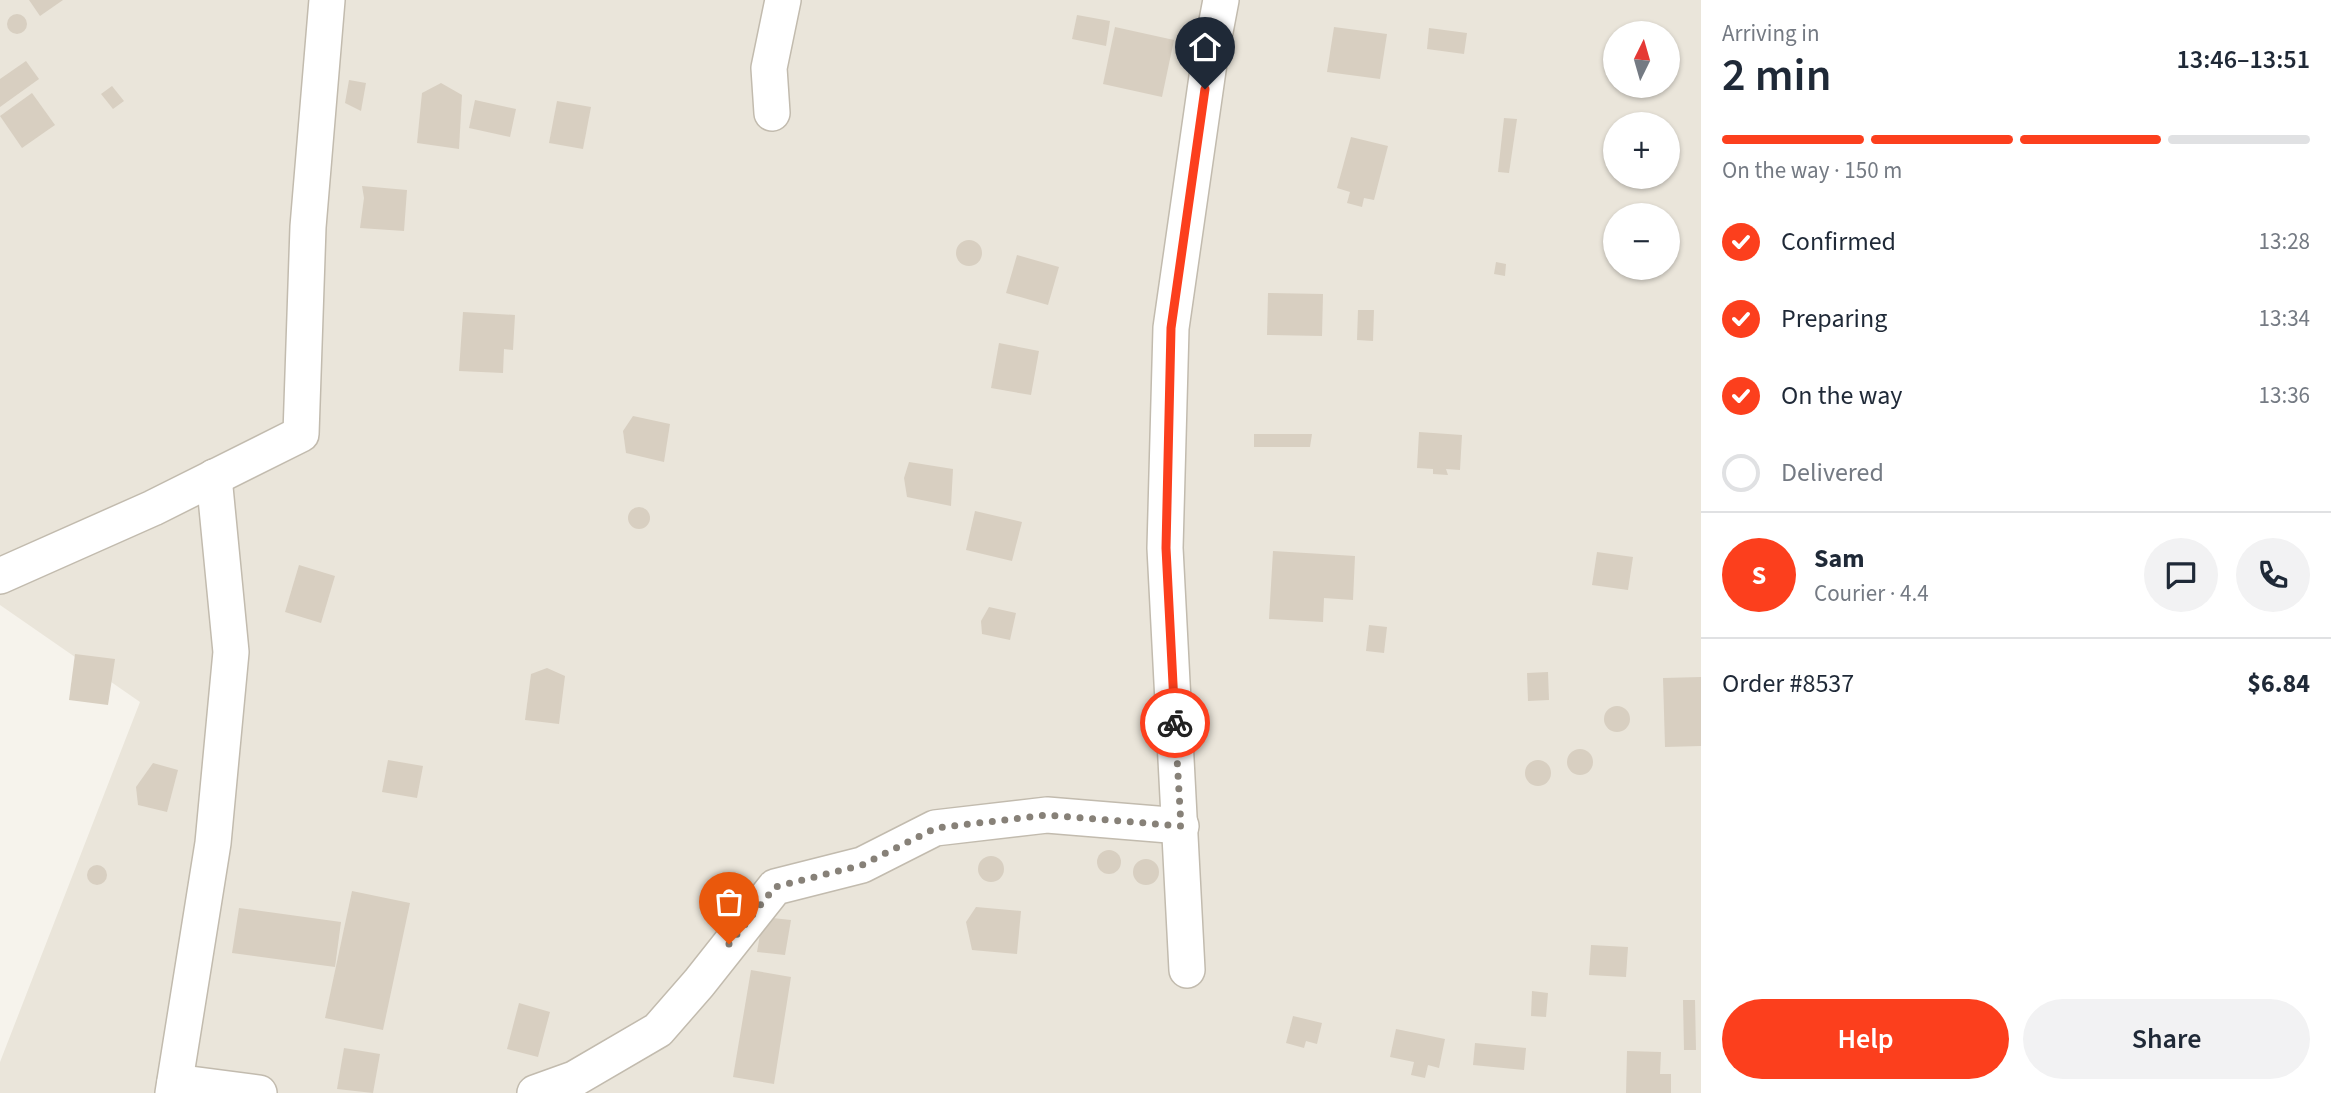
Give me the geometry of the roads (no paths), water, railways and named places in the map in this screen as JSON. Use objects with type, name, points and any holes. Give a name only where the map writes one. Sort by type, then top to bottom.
[{"type":"street","points":[[0,576],[153,508],[301,434],[308,227],[327,0]]},
{"type":"street","points":[[772,113],[769,68],[783,0]]},
{"type":"street","points":[[1187,971],[1166,548],[1171,328],[1209,63],[1221,0]]},
{"type":"street","points":[[214,477],[231,652],[213,843],[174,1087],[259,1093]]},
{"type":"street","points":[[535,1093],[574,1079],[658,1030],[775,887],[862,865],[936,828],[1047,815],[1181,826]]}]
